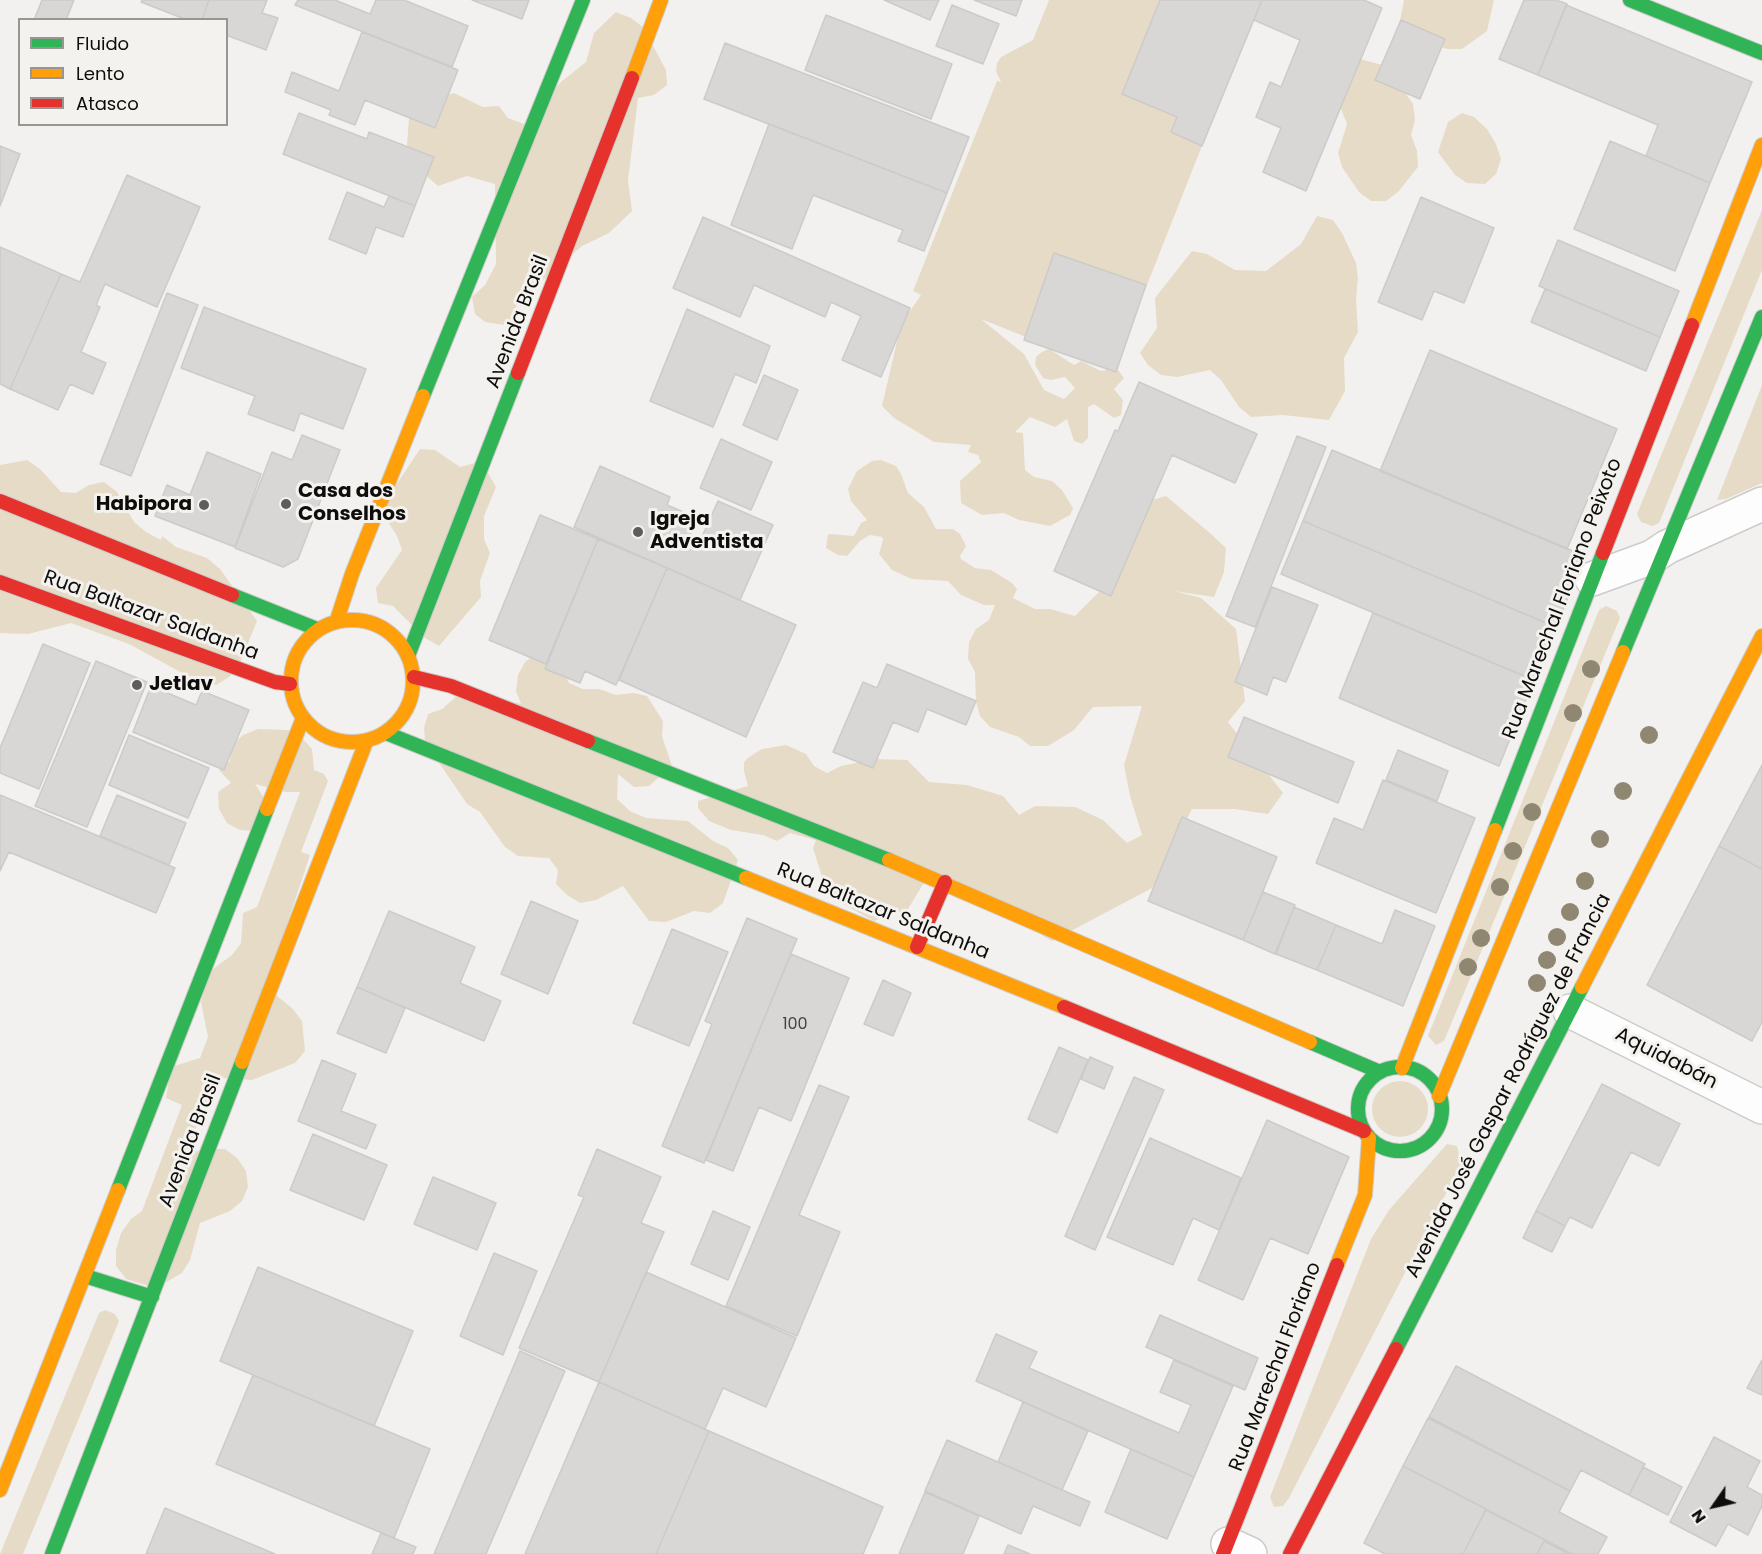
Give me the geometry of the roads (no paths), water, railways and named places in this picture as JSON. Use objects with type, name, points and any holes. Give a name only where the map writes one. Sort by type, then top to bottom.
[{"type":"main road","points":[[337,620],[352,574],[584,0]]},
{"type":"main road","name":"Avenida Brasil","points":[[408,656],[612,133],[661,0]]},
{"type":"main road","points":[[1630,0],[1762,52]]},
{"type":"main road","name":"Rua Marechal Floriano Peixoto","points":[[1402,1068],[1762,145]]},
{"type":"main road","points":[[1391,1166],[1405,1151],[1425,1143],[1441,1121],[1439,1096],[1762,317]]},
{"type":"main road","points":[[0,501],[318,629]]},
{"type":"main road","name":"Rua Baltazar Saldanha","points":[[0,582],[275,682],[290,684]]},
{"type":"main road","points":[[359,619],[379,626],[397,638],[408,656],[414,677],[411,699],[401,718],[386,733],[366,742],[345,742],[324,736],[303,718],[295,706],[290,684],[292,663],[302,644],[318,629],[337,620],[359,619]]},
{"type":"main road","name":"Avenida José Gaspar Rodríguez de Francia","points":[[1290,1554],[1762,636]]},
{"type":"main road","points":[[414,677],[451,687],[945,882],[1380,1072]]},
{"type":"main road","points":[[0,1490],[303,718]]},
{"type":"main road","name":"Rua Baltazar Saldanha","points":[[386,733],[917,947],[1367,1135]]},
{"type":"main road","name":"Avenida Brasil","points":[[52,1554],[366,742]]},
{"type":"main road","points":[[917,947],[945,882]]},
{"type":"main road","points":[[1405,1151],[1386,1149],[1367,1135],[1358,1110],[1360,1096],[1369,1081],[1380,1072],[1402,1068],[1413,1070],[1426,1076],[1439,1096]]},
{"type":"main road","name":"Rua Marechal Floriano","points":[[1234,1550],[1365,1195],[1367,1135]]},
{"type":"main road","name":"Rua Marechal Floriano","points":[[1365,1195],[1378,1180]]},
{"type":"main road","points":[[84,1276],[152,1297]]},
{"type":"street","points":[[1592,579],[1652,557],[1667,547],[1762,504]]},
{"type":"street","name":"Aquidabán","points":[[1570,1011],[1762,1107]]},
{"type":"place","name":"Casa dos Conselhos","points":[[286,504]]},
{"type":"place","name":"Habipora","points":[[204,505]]},
{"type":"place","name":"Igreja Adventista","points":[[638,532]]},
{"type":"place","name":"Jetlav","points":[[137,685]]}]
